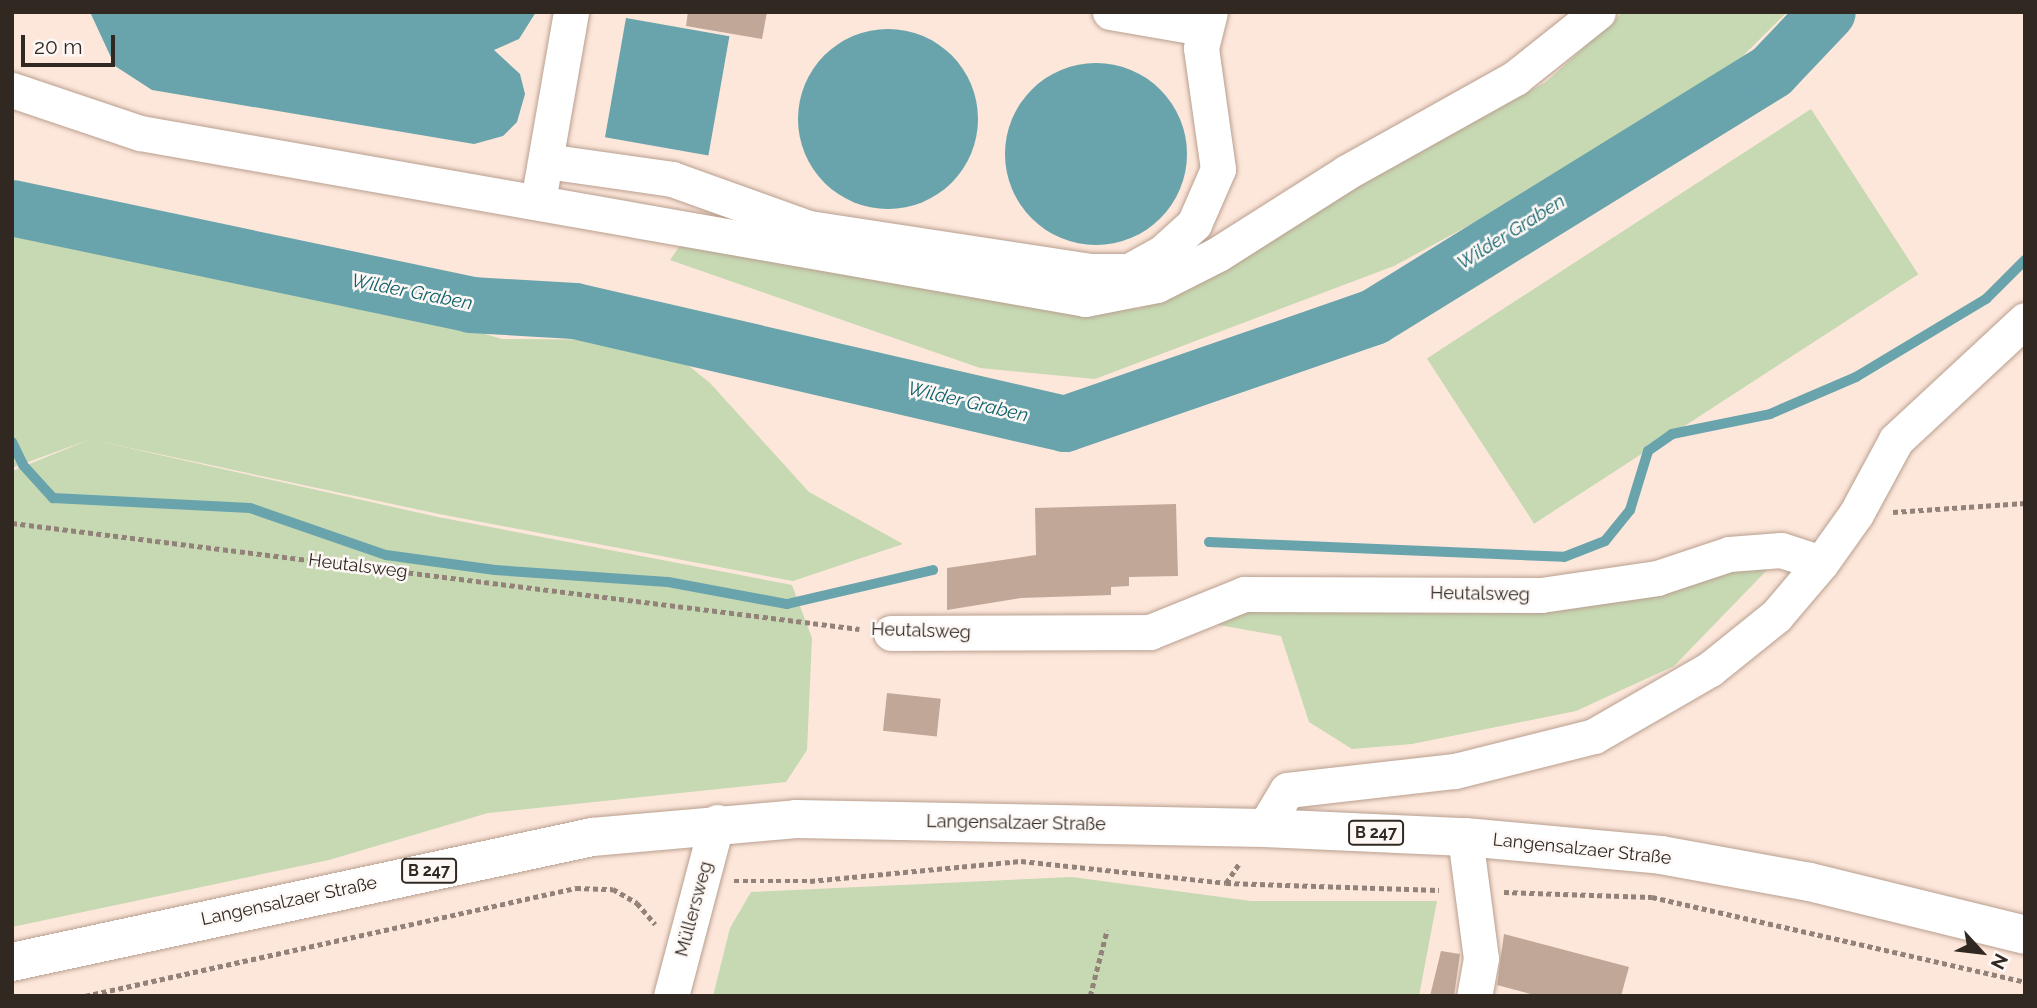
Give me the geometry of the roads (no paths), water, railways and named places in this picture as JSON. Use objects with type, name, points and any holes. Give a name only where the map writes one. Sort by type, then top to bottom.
[{"type":"main road","name":"Langensalzaer Straße","points":[[12,962],[592,837],[717,822],[796,819],[1264,828],[1465,837],[1661,855],[1810,882],[2025,936]]},
{"type":"street","points":[[539,202],[571,12]]},
{"type":"street","points":[[545,161],[672,179],[809,228],[1091,271],[1129,271],[1163,252],[1194,224],[1218,169],[1206,20],[1110,12]]},
{"type":"street","points":[[12,90],[140,133],[1085,299],[1157,285],[1218,254],[1358,165],[1515,78],[1598,12]]},
{"type":"street","points":[[1264,828],[1287,790],[1455,771],[1594,736],[1710,669],[1776,616],[1821,563],[1856,514],[1896,440],[2025,320]]},
{"type":"street","name":"Heutalsweg","points":[[891,633],[1150,632],[1244,594],[1541,595],[1657,578],[1728,554],[1780,550],[1821,563]]},
{"type":"street","name":"Müllersweg","points":[[671,996],[717,822]]},
{"type":"street","points":[[1465,837],[1475,891],[1481,958],[1474,996]]},
{"type":"water","points":[[90,12],[536,12],[519,39],[494,50],[520,74],[525,94],[517,122],[503,136],[474,144],[152,90],[115,66]]},
{"type":"water","points":[[626,18],[729,36],[708,155],[605,137]]},
{"type":"water","points":[[888,29],[922,36],[951,56],[971,85],[978,119],[971,153],[951,182],[922,202],[888,209],[854,202],[825,182],[805,153],[798,119],[805,85],[825,56],[854,36]]},
{"type":"water","points":[[1096,63],[1131,70],[1160,90],[1180,119],[1187,154],[1180,189],[1160,218],[1131,238],[1096,245],[1061,238],[1032,218],[1012,189],[1005,154],[1012,119],[1032,90],[1061,70]]},
{"type":"waterway","name":"Wilder Graben","points":[[12,208],[471,305],[575,311],[1065,424],[1374,317],[1772,71],[1828,12]]},
{"type":"waterway","points":[[1209,542],[1564,557],[1605,541],[1630,510],[1648,451],[1672,434],[1770,414],[1856,377],[1986,299],[2025,260]]},
{"type":"waterway","points":[[12,442],[23,465],[53,498],[250,508],[386,555],[495,570],[668,582],[787,604],[933,570]]}]
